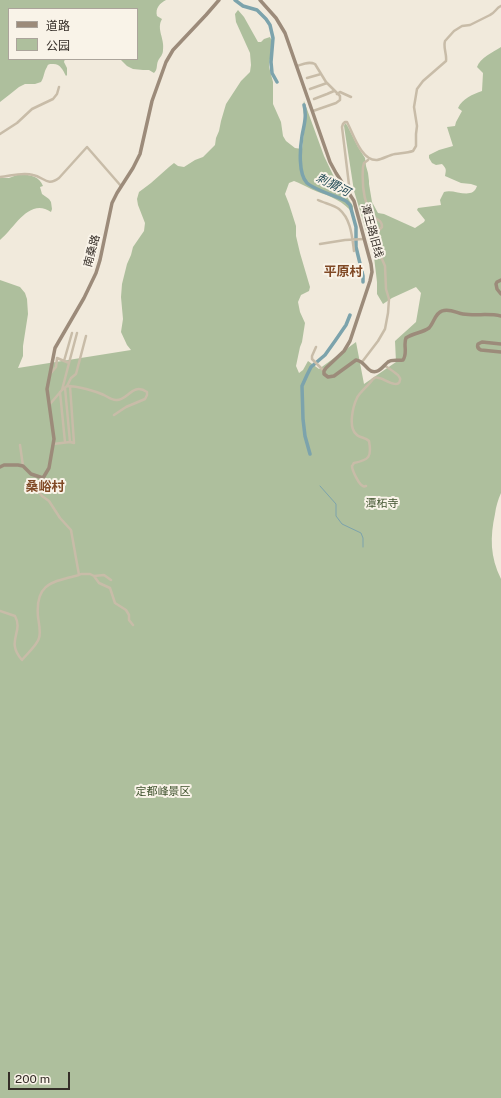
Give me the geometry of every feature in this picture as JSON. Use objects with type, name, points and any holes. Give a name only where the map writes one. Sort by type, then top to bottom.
[{"type":"main road","name":"南桑路","points":[[43,478],[50,468],[54,439],[47,389],[57,344],[90,287],[100,260],[112,203],[140,154],[152,101],[166,62],[173,50],[219,0]]},
{"type":"main road","name":"潭王路旧线","points":[[260,0],[274,15],[285,33],[332,167],[350,194],[355,206],[371,264],[372,272],[370,281],[350,341],[344,351],[326,368],[324,372],[326,376],[332,376],[354,361],[358,360],[362,362]]},
{"type":"main road","points":[[501,280],[496,284],[497,289],[501,294]]},
{"type":"main road","points":[[362,362],[372,371],[379,370],[390,361],[403,360],[406,354],[406,338],[428,328],[437,315],[442,311],[451,310],[465,315],[501,316]]},
{"type":"main road","points":[[501,344],[482,342],[479,343],[478,346],[481,350],[501,352]]},
{"type":"main road","points":[[0,467],[4,465],[23,466],[32,474],[43,478]]},
{"type":"street","points":[[350,194],[344,147],[343,124],[345,122],[348,124],[358,146],[371,158],[377,160],[394,154],[413,151],[416,146],[417,126],[414,107],[417,89],[446,61],[444,41],[458,28],[470,25],[493,14],[501,6]]},
{"type":"street","points":[[297,66],[312,62],[315,64],[327,83],[341,98],[336,102],[313,111]]},
{"type":"street","points":[[307,78],[321,74]]},
{"type":"street","points":[[310,89],[327,83]]},
{"type":"street","points":[[0,134],[32,110],[52,99],[57,94],[59,87]]},
{"type":"street","points":[[314,99],[334,91]]},
{"type":"street","points":[[337,94],[340,92],[351,97]]},
{"type":"street","points":[[0,177],[24,174],[34,175],[46,182],[55,181],[87,147],[121,186]]},
{"type":"street","points":[[362,362],[385,329],[389,299],[386,289],[385,266],[379,252],[377,232],[381,230],[382,224],[372,215],[364,195],[363,166],[368,160]]},
{"type":"street","points":[[318,200],[339,209],[349,221],[354,251]]},
{"type":"street","points":[[320,244],[364,239]]},
{"type":"street","points":[[64,361],[72,333]]},
{"type":"street","points":[[65,442],[61,391],[77,333]]},
{"type":"street","points":[[70,442],[68,386],[71,378],[76,374],[86,336]]},
{"type":"street","points":[[316,347],[312,359],[323,370]]},
{"type":"street","points":[[50,375],[56,367],[56,358],[69,363]]},
{"type":"street","points":[[366,486],[362,486],[358,481],[352,466],[368,458],[370,454],[369,441],[355,434],[352,429],[352,416],[357,398],[372,379],[375,377],[394,384],[400,383],[400,377],[385,366]]},
{"type":"street","points":[[53,444],[65,442],[74,443],[68,386]]},
{"type":"street","points":[[50,404],[61,391],[68,386],[99,393],[115,400],[121,399],[133,390],[143,390],[147,392],[145,399],[126,407],[114,415]]},
{"type":"street","points":[[20,445],[23,466]]},
{"type":"street","points":[[43,478],[38,489],[39,492],[42,496],[49,500],[60,518],[71,530],[79,575]]},
{"type":"street","points":[[0,611],[15,616],[17,619],[18,622],[14,641],[15,649],[18,656],[22,660],[39,640],[40,632],[38,608],[43,588],[48,584],[82,574],[90,574],[94,576],[104,575],[111,580]]},
{"type":"street","points":[[94,576],[99,583],[110,588],[115,603],[126,610],[129,615],[129,620],[133,625]]},
{"type":"green space","points":[[0,0],[166,0],[157,8],[157,16],[162,19],[160,23],[160,30],[163,46],[162,53],[154,73],[149,70],[133,69],[121,60],[138,60],[138,8],[8,8],[8,60],[65,60],[67,75],[66,76],[59,66],[49,64],[41,82],[35,84],[25,84],[0,102]]},
{"type":"green space","points":[[238,10],[244,17],[258,42],[270,37],[272,41],[269,67],[273,82],[273,104],[281,122],[283,136],[286,141],[295,148],[302,149],[305,124],[303,107],[304,101],[324,156],[334,177],[353,206],[353,209],[350,210],[337,200],[294,181],[289,183],[285,194],[296,226],[296,236],[310,287],[309,291],[301,295],[298,302],[300,312],[305,323],[296,366],[299,373],[303,370],[308,361],[319,369],[356,342],[364,384],[396,362],[395,341],[416,322],[421,293],[416,287],[392,298],[383,304],[377,294],[374,257],[354,191],[344,126],[345,123],[365,158],[372,202],[378,213],[384,214],[415,228],[425,220],[417,210],[418,208],[441,205],[440,200],[444,192],[471,193],[477,186],[461,183],[445,176],[445,167],[442,164],[436,165],[432,163],[429,155],[453,146],[447,127],[455,126],[462,111],[458,108],[462,102],[472,95],[482,91],[483,73],[477,67],[487,56],[501,47],[501,493],[493,522],[492,547],[497,571],[501,579],[501,1098],[0,1098],[0,280],[20,287],[25,293],[27,299],[28,314],[23,356],[18,368],[131,350],[121,332],[123,319],[121,297],[122,284],[127,264],[133,247],[144,231],[145,223],[137,199],[139,192],[174,163],[178,166],[184,167],[203,157],[215,145],[226,104],[241,81],[250,72],[250,53],[236,22],[235,14]]},
{"type":"green space","points":[[17,175],[29,175],[36,177],[43,186],[40,187],[42,194],[51,202],[52,209],[51,212],[43,208],[36,208],[29,211],[16,222],[0,240],[0,178],[9,178]]},
{"type":"waterway","name":"刺猬河","points":[[235,0],[243,6],[257,10],[270,25],[273,38],[271,62],[272,73],[277,82]]},
{"type":"waterway","name":"刺猬河","points":[[304,105],[305,117],[300,154],[302,174],[304,179],[311,186],[346,201],[350,205],[356,227],[356,247],[363,282]]},
{"type":"waterway","name":"刺猬河","points":[[310,454],[305,436],[302,386],[311,367],[325,355],[346,325],[350,315]]},
{"type":"waterway","points":[[320,486],[336,504],[336,516],[342,524],[361,533],[363,538],[363,547]]},
{"type":"district","name":"平原村","points":[[343,272]]},
{"type":"district","name":"桑峪村","points":[[45,487]]},
{"type":"park label","name":"潭柘寺","points":[[382,504]]},
{"type":"park label","name":"定都峰景区","points":[[163,792]]}]
